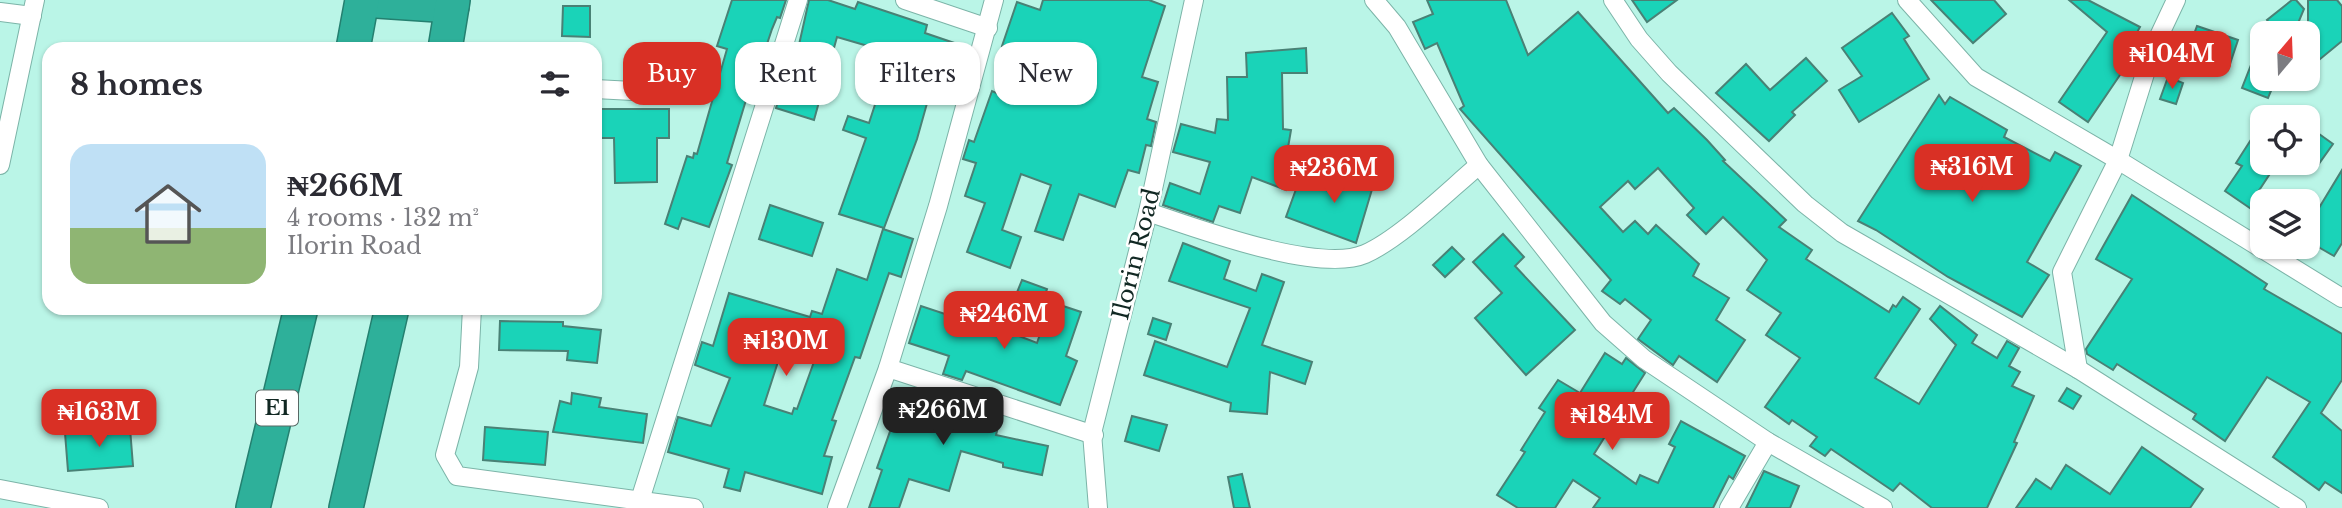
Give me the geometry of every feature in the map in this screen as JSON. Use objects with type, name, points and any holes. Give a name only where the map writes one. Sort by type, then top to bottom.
[{"type":"highway","points":[[354,42],[362,0],[452,3],[446,42]]},
{"type":"highway","name":"E1","points":[[253,508],[299,315]]},
{"type":"highway","points":[[346,508],[390,315]]},
{"type":"street","points":[[640,500],[798,0]]},
{"type":"street","points":[[905,0],[988,28]]},
{"type":"street","points":[[837,508],[888,368],[994,0]]},
{"type":"street","name":"Ilorin Road","points":[[1098,508],[1091,453],[1094,435],[1148,212],[1194,0]]},
{"type":"street","points":[[1374,0],[1397,27],[1479,165],[1603,323],[1644,359],[1768,442],[1883,508]]},
{"type":"street","points":[[1612,0],[1639,39],[1669,73],[1805,204],[1842,233],[2078,369],[2297,508]]},
{"type":"street","points":[[1907,0],[1976,77],[2118,160],[2342,298]]},
{"type":"street","points":[[2078,369],[2062,272],[2118,160],[2152,51],[2176,0]]},
{"type":"street","points":[[0,12],[34,8],[0,165]]},
{"type":"street","points":[[602,89],[623,90]]},
{"type":"street","points":[[1148,212],[1233,240],[1314,257],[1362,255],[1382,245],[1479,165]]},
{"type":"street","points":[[472,315],[469,367],[445,454],[457,476],[694,508]]},
{"type":"street","points":[[888,368],[1094,435]]},
{"type":"street","points":[[1729,508],[1768,442]]},
{"type":"street","points":[[0,489],[99,508]]},
{"type":"building","points":[[732,0],[786,0],[768,42],[735,42],[735,105],[744,105],[727,163],[732,165],[709,227],[682,218],[678,229],[665,224],[687,156],[693,158],[694,153],[697,154],[711,105],[721,105],[721,70],[727,49],[721,47],[721,42],[718,42]]},
{"type":"building","points":[[809,0],[828,0],[855,9],[858,2],[927,25],[925,33],[951,42],[855,42],[837,37],[836,42],[800,42]]},
{"type":"building","points":[[1043,0],[1149,0],[1165,6],[1142,77],[1158,82],[1147,119],[1156,122],[1151,146],[1146,145],[1139,173],[1128,170],[1115,207],[1079,194],[1063,240],[1035,231],[1051,185],[1021,174],[1002,230],[1021,237],[1010,268],[967,252],[985,203],[965,196],[976,163],[963,159],[969,140],[974,142],[992,91],[994,105],[1097,105],[1097,42],[1003,42],[1017,2],[1040,10]]},
{"type":"building","points":[[1427,0],[1506,0],[1528,55],[1578,12],[1668,113],[1674,108],[1707,140],[1725,160],[1723,161],[1786,220],[1779,227],[1812,250],[1806,259],[1889,312],[1903,297],[1920,309],[1875,378],[1919,404],[1956,345],[1930,319],[1940,306],[1977,335],[1972,343],[1997,358],[2007,341],[2019,348],[2009,366],[2020,372],[2012,386],[2034,396],[2014,442],[2017,443],[1987,508],[1932,508],[1900,483],[1893,491],[1831,449],[1825,456],[1810,446],[1817,437],[1792,420],[1789,424],[1765,407],[1800,358],[1766,335],[1781,313],[1747,290],[1767,260],[1723,217],[1706,234],[1687,215],[1694,208],[1658,168],[1635,189],[1628,181],[1600,207],[1623,232],[1635,221],[1648,234],[1656,225],[1699,264],[1693,276],[1729,298],[1716,320],[1745,340],[1717,382],[1679,356],[1673,365],[1638,339],[1651,320],[1625,299],[1620,304],[1602,291],[1611,280],[1460,109],[1464,106],[1437,43],[1425,49],[1413,22],[1433,14]]},
{"type":"building","points":[[1632,0],[1677,0],[1647,22]]},
{"type":"building","points":[[1931,0],[1994,0],[2006,14],[1973,43]]},
{"type":"building","points":[[2069,0],[2088,0],[2140,27],[2119,65],[2124,69],[2088,122],[2059,102],[2107,32]]},
{"type":"building","points":[[2292,0],[2296,0],[2304,9],[2299,21],[2267,20]]},
{"type":"building","points":[[2308,0],[2337,0],[2342,6],[2342,41],[2320,59],[2320,21],[2308,21]]},
{"type":"building","points":[[563,6],[590,6],[590,37],[562,36]]},
{"type":"building","points":[[1892,13],[1909,36],[1904,39],[1929,79],[1859,122],[1839,90],[1862,76],[1842,48]]},
{"type":"building","points":[[2197,26],[2238,40],[2228,70],[2186,56]]},
{"type":"building","points":[[1306,48],[1307,73],[1282,73],[1283,129],[1291,130],[1284,171],[1292,175],[1286,190],[1252,177],[1240,213],[1219,206],[1213,222],[1163,205],[1170,183],[1200,194],[1210,162],[1173,152],[1181,124],[1215,133],[1217,119],[1228,120],[1227,77],[1247,77],[1246,53]]},
{"type":"building","points":[[1806,58],[1827,81],[1792,112],[1795,115],[1769,141],[1716,93],[1746,64],[1770,90]]},
{"type":"building","points":[[2250,68],[2250,91],[2271,91],[2268,98],[2242,88]]},
{"type":"building","points":[[2168,77],[2183,83],[2176,104],[2160,99]]},
{"type":"building","points":[[1939,95],[1945,104],[1950,97],[2007,130],[2004,137],[2050,161],[2055,152],[2081,166],[2027,262],[2049,275],[2022,317],[1948,277],[1858,221]]},
{"type":"building","points":[[777,105],[818,105],[814,120],[776,108]]},
{"type":"building","points":[[875,105],[927,105],[884,228],[839,214],[866,138],[843,130],[848,116],[869,123]]},
{"type":"building","points":[[602,109],[669,109],[669,138],[657,138],[657,182],[615,183],[614,138],[602,138]]},
{"type":"building","points":[[2320,135],[2333,144],[2320,162]]},
{"type":"building","points":[[2250,141],[2250,175],[2269,175],[2260,189],[2250,189],[2250,208],[2225,191],[2242,166],[2236,163]]},
{"type":"building","points":[[1346,167],[1376,176],[1356,243],[1286,217],[1299,181],[1338,194]]},
{"type":"building","points":[[2342,170],[2342,243],[2334,256],[2320,248],[2320,206]]},
{"type":"building","points":[[2132,195],[2267,284],[2264,289],[2342,334],[2342,380],[2321,413],[2342,431],[2342,493],[2325,482],[2319,490],[2273,457],[2310,402],[2267,377],[2225,441],[2193,419],[2196,414],[2117,364],[2113,370],[2087,354],[2086,349],[2132,279],[2096,259]]},
{"type":"building","points":[[770,205],[823,223],[812,256],[759,239]]},
{"type":"building","points":[[883,229],[913,239],[901,277],[889,273],[860,358],[855,357],[832,420],[836,421],[824,456],[832,457],[822,494],[745,472],[740,491],[724,487],[729,469],[668,452],[678,417],[711,426],[730,378],[695,365],[702,342],[713,346],[729,293],[810,317],[812,311],[822,314],[837,269],[867,280]],"holes":[[[787,334],[820,345],[797,409],[794,408],[792,414],[764,405]]]},
{"type":"building","points":[[1503,234],[1524,257],[1515,266],[1575,330],[1526,375],[1475,318],[1502,293],[1473,262]]},
{"type":"building","points":[[1183,243],[1230,261],[1224,279],[1256,291],[1262,274],[1284,282],[1262,345],[1312,362],[1305,384],[1270,372],[1267,414],[1230,411],[1231,403],[1144,375],[1155,341],[1227,367],[1250,308],[1169,281]]},
{"type":"building","points":[[1452,247],[1464,259],[1445,277],[1433,265]]},
{"type":"building","points":[[1022,280],[1047,289],[1040,309],[1014,300]]},
{"type":"building","points":[[1051,302],[1081,312],[1066,356],[1077,361],[1060,405],[966,371],[962,380],[943,374],[949,356],[909,343],[921,306],[963,320],[964,315],[1037,343]]},
{"type":"building","points":[[1153,318],[1171,324],[1166,340],[1148,334]]},
{"type":"building","points":[[500,321],[563,322],[563,326],[601,330],[597,363],[567,360],[568,351],[499,350]]},
{"type":"building","points":[[1605,353],[1622,364],[1626,358],[1645,373],[1594,454],[1636,484],[1640,475],[1658,483],[1675,447],[1669,444],[1681,421],[1745,456],[1733,479],[1729,476],[1713,508],[1593,508],[1600,498],[1573,480],[1555,508],[1518,508],[1497,495],[1525,452],[1521,450],[1545,412],[1539,408],[1558,380],[1580,393]]},
{"type":"building","points":[[2067,388],[2081,396],[2073,409],[2059,401]]},
{"type":"building","points":[[892,390],[930,404],[935,395],[983,412],[982,419],[999,423],[996,435],[1048,446],[1042,475],[1003,467],[1003,463],[961,451],[949,491],[909,479],[899,508],[869,508],[882,470],[877,468],[898,409],[887,405]]},
{"type":"building","points":[[572,393],[601,398],[599,407],[647,414],[643,443],[553,432],[560,401],[571,404]]},
{"type":"building","points":[[1132,416],[1167,425],[1159,451],[1125,441]]},
{"type":"building","points":[[485,427],[548,432],[545,465],[483,460]]},
{"type":"building","points":[[130,428],[133,466],[68,471],[65,433]]},
{"type":"building","points":[[2142,447],[2203,489],[2190,508],[2016,508],[2036,479],[2051,489],[2066,465],[2110,494]]},
{"type":"building","points":[[1764,471],[1799,486],[1790,508],[1746,508]]},
{"type":"building","points":[[1242,474],[1250,508],[1234,508],[1228,477]]}]
